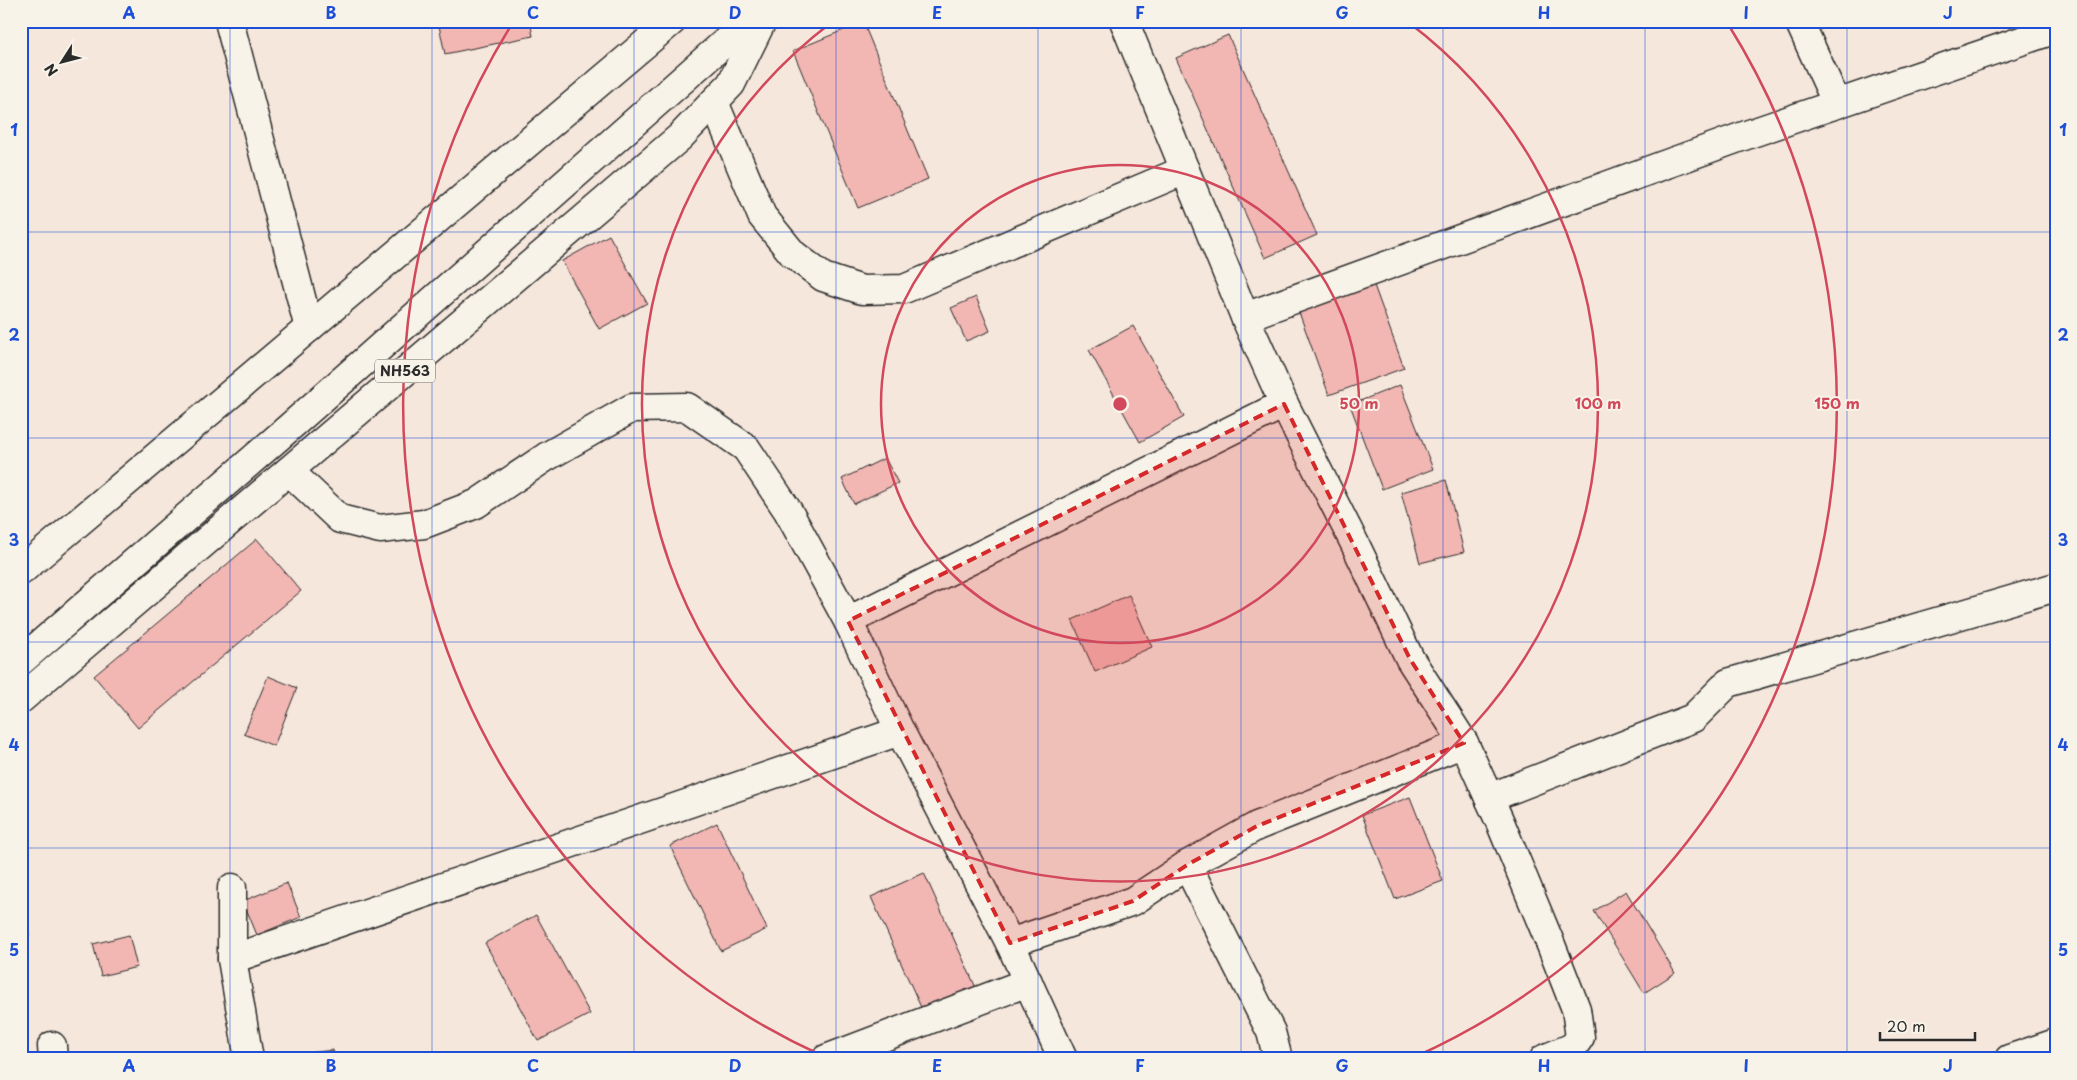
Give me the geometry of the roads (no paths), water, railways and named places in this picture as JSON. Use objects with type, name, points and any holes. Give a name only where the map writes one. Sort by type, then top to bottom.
[{"type":"main road","points":[[229,21],[309,328]]},
{"type":"main road","points":[[21,571],[672,21]]},
{"type":"main road","points":[[21,661],[283,433],[749,21]]},
{"type":"main road","name":"NH563","points":[[21,698],[680,137],[731,84],[762,21]]},
{"type":"main road","points":[[1124,21],[1245,317],[1284,404],[1352,536],[1410,659],[1464,743],[1489,798],[1576,1009],[1580,1037],[1576,1053],[1544,1059]]},
{"type":"main road","points":[[1799,21],[1837,104]]},
{"type":"main road","points":[[1245,317],[1837,104],[2056,29]]},
{"type":"main road","points":[[714,102],[762,216],[793,254],[823,277],[862,290],[904,289],[1185,170]]},
{"type":"main road","points":[[848,621],[1284,404]]},
{"type":"main road","points":[[289,471],[340,518],[380,529],[424,524],[476,504],[546,457],[632,408],[687,406],[746,448],[788,511],[848,621],[900,731],[1010,943],[1063,1059]]},
{"type":"main road","points":[[1489,798],[1693,718],[1728,682],[2056,587]]},
{"type":"main road","points":[[232,959],[900,731]]},
{"type":"main road","points":[[1010,943],[1133,901],[1187,865],[1257,826],[1464,743]]},
{"type":"main road","points":[[1187,865],[1271,1032],[1278,1059]]},
{"type":"main road","points":[[232,888],[232,959],[249,1059]]},
{"type":"main road","points":[[826,1059],[1028,982]]},
{"type":"main road","points":[[2009,1059],[2056,1043]]}]
